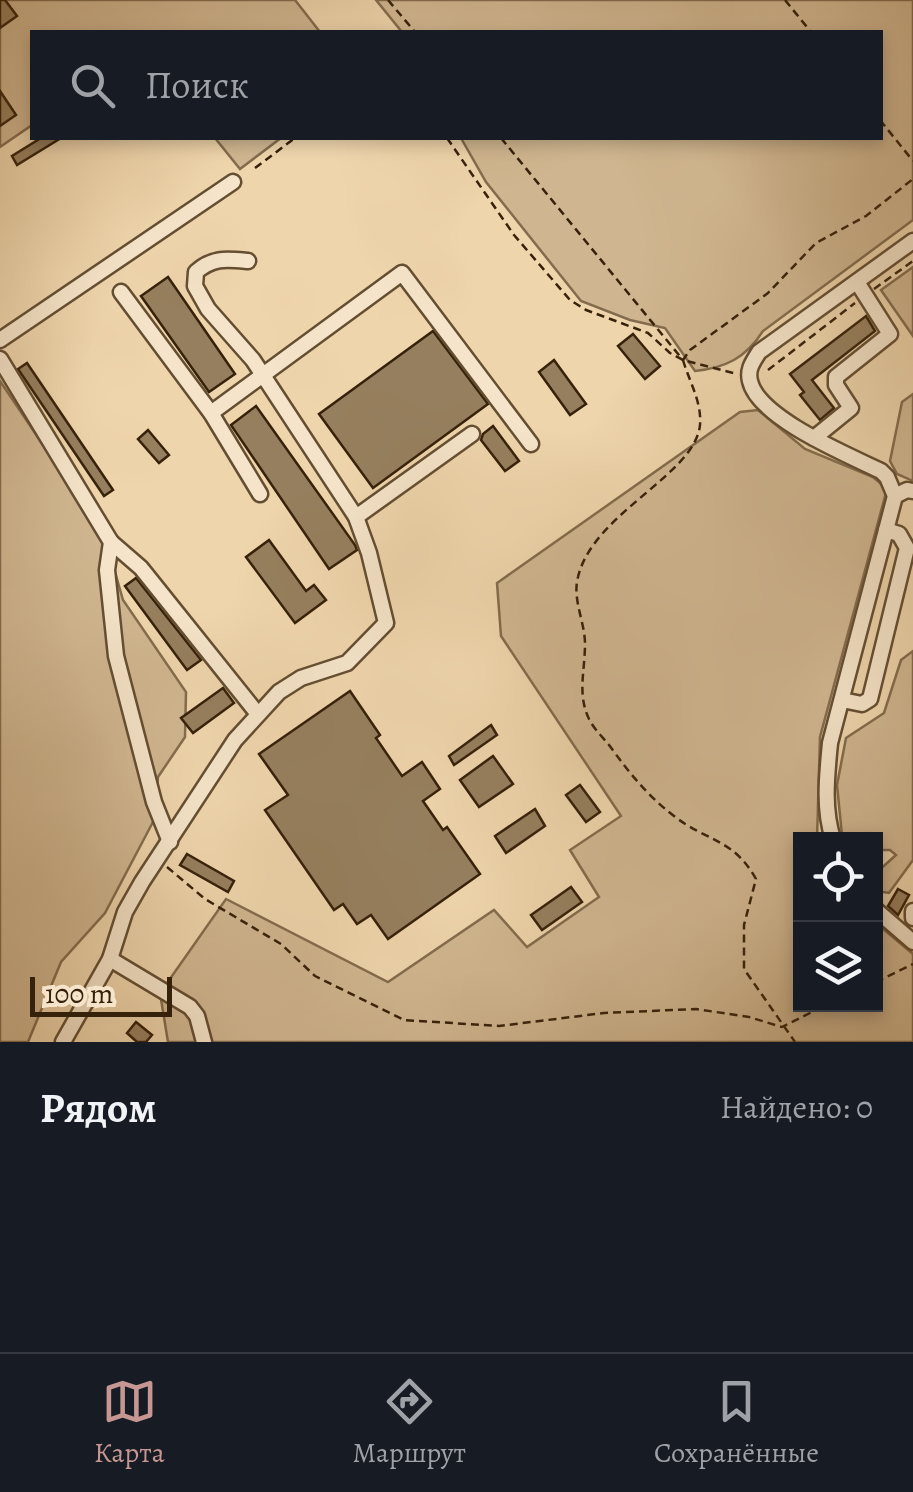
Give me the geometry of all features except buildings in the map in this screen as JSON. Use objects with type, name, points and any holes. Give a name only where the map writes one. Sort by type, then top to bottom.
[{"type":"street","points":[[0,340],[233,182]]},
{"type":"street","points":[[830,832],[826,784],[830,743],[895,496],[880,471],[814,438],[760,401],[748,377],[759,352],[861,288],[913,241]]},
{"type":"street","points":[[63,1042],[110,958],[126,912],[235,740],[256,713],[301,678],[346,663],[386,624],[356,517],[263,374],[208,309],[195,286],[196,272],[207,262],[248,261]]},
{"type":"street","points":[[210,413],[402,273],[532,444]]},
{"type":"street","points":[[814,438],[851,408],[836,378],[890,334],[861,288]]},
{"type":"street","points":[[122,292],[210,413],[260,494]]},
{"type":"street","points":[[0,358],[111,542],[141,568],[256,713]]},
{"type":"street","points":[[356,517],[472,434]]},
{"type":"street","points":[[895,496],[913,490]]},
{"type":"street","points":[[842,700],[862,704],[870,699],[906,548],[899,534],[886,530]]},
{"type":"street","points":[[111,542],[106,570],[116,656],[154,802],[170,842]]},
{"type":"street","points":[[883,916],[913,942]]},
{"type":"street","points":[[110,958],[190,1008],[197,1016],[204,1042]]},
{"type":"path","points":[[388,0],[412,30]]},
{"type":"path","points":[[785,0],[809,30]]},
{"type":"path","points":[[883,124],[913,161]]},
{"type":"path","points":[[255,168],[292,140]]},
{"type":"path","points":[[448,140],[514,236],[570,300],[648,333],[683,360],[748,377]]},
{"type":"path","points":[[503,140],[683,360],[698,407],[698,435],[679,464],[609,524],[578,577],[576,595],[585,642],[582,703],[591,723],[640,789],[675,817],[734,849],[745,860],[756,879],[744,925],[744,969],[795,1042]]},
{"type":"path","points":[[683,360],[690,350],[768,293],[816,243],[866,216],[913,178]]},
{"type":"path","points":[[768,370],[861,288],[913,261]]},
{"type":"path","points":[[158,860],[205,899],[281,944],[315,976],[404,1020],[499,1026],[604,1013],[696,1009],[782,1027],[812,1012]]},
{"type":"path","points":[[883,979],[913,964]]},
{"type":"shaded area","points":[[0,0],[295,0],[318,30],[30,30],[30,126],[0,147]]},
{"type":"shaded area","points":[[376,0],[913,0],[913,220],[763,331],[742,355],[725,364],[695,371],[665,328],[630,320],[581,301],[486,182],[462,140],[883,140],[883,30],[400,30]]},
{"type":"shaded area","points":[[217,140],[278,140],[240,169]]},
{"type":"shaded area","points":[[913,267],[913,336],[881,290]]},
{"type":"shaded area","points":[[0,381],[105,537],[123,600],[186,692],[185,737],[158,777],[154,820],[105,913],[61,962],[28,1042],[0,1042]]},
{"type":"shaded area","points":[[913,394],[913,481],[897,474],[890,461],[902,402]]},
{"type":"shaded area","points":[[758,410],[805,449],[873,477],[887,489],[820,737],[817,832],[793,832],[793,1012],[883,1012],[883,929],[913,954],[913,1042],[168,1042],[160,993],[226,899],[388,982],[494,910],[527,947],[599,897],[570,850],[621,816],[501,636],[497,583],[740,412]]},
{"type":"shaded area","points":[[913,651],[913,860],[889,893],[883,892],[883,867],[896,855],[883,850],[883,832],[842,832],[837,785],[846,738],[884,713],[901,660]]}]
